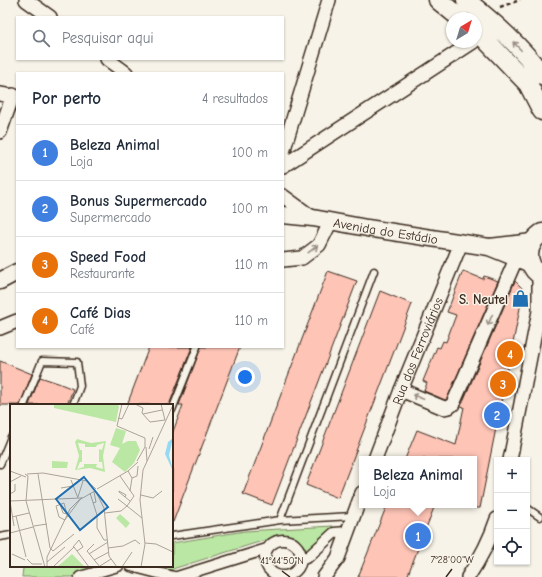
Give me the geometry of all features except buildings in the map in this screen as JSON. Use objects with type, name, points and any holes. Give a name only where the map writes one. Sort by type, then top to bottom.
[{"type":"main road","points":[[438,0],[453,12]]},
{"type":"main road","points":[[466,0],[493,22],[518,47],[542,75]]},
{"type":"main road","points":[[482,42],[528,84],[542,111]]},
{"type":"main road","points":[[532,268],[529,257],[530,249],[537,238]]},
{"type":"street","points":[[26,0],[49,16]]},
{"type":"street","points":[[284,149],[329,0]]},
{"type":"street","points":[[284,165],[460,48]]},
{"type":"street","points":[[108,60],[125,72]]},
{"type":"street","points":[[0,132],[10,95]]},
{"type":"street","points":[[284,197],[313,218]]},
{"type":"street","name":"Avenida do Estádio","points":[[284,215],[313,218],[489,248],[532,268]]},
{"type":"street","points":[[284,260],[302,258],[319,245],[331,221]]},
{"type":"street","name":"Avenida do Estádio","points":[[489,248],[537,238]]},
{"type":"street","name":"Rua dos Ferroviários","points":[[376,456],[400,390],[461,243]]},
{"type":"street","points":[[511,457],[541,309],[532,268]]},
{"type":"street","points":[[400,390],[444,408],[454,404],[532,268]]},
{"type":"street","points":[[0,281],[16,273]]},
{"type":"street","points":[[0,328],[16,321]]},
{"type":"street","points":[[324,577],[338,558],[359,501]]},
{"type":"street","points":[[468,577],[485,548],[494,527]]},
{"type":"street","points":[[301,560],[308,557],[334,533],[347,532]]},
{"type":"street","points":[[282,540],[294,544],[298,548],[301,560],[296,571],[286,576],[280,576],[269,571],[264,560],[267,549],[276,541],[282,540]]},
{"type":"street","points":[[177,577],[267,549]]},
{"type":"street","points":[[80,577],[115,567]]},
{"type":"street","points":[[135,567],[174,577]]},
{"type":"lane","points":[[280,520],[374,271]]},
{"type":"lane","points":[[173,407],[197,348]]},
{"type":"lane","points":[[24,404],[42,361],[77,362],[80,386],[73,404]]},
{"type":"lane","points":[[0,464],[10,439]]},
{"type":"lane","points":[[530,510],[540,517]]},
{"type":"lane","points":[[173,536],[280,520],[353,516]]},
{"type":"lane","points":[[0,537],[10,535]]},
{"type":"path","points":[[497,8],[520,0]]},
{"type":"green space","points":[[333,526],[305,555],[296,540],[289,537],[284,537],[272,538],[166,571],[150,567],[173,567],[173,543],[245,531]]},
{"type":"green space","points":[[106,567],[72,577],[22,577],[23,568]]},
{"type":"place","name":"S. Neutel","points":[[521,299]]},
{"type":"place","name":"Café Dias","points":[[510,354]]},
{"type":"place","name":"Speed Food","points":[[503,384]]},
{"type":"place","name":"Bonus Supermercado","points":[[497,415]]},
{"type":"place","name":"Beleza Animal","points":[[418,536]]}]
